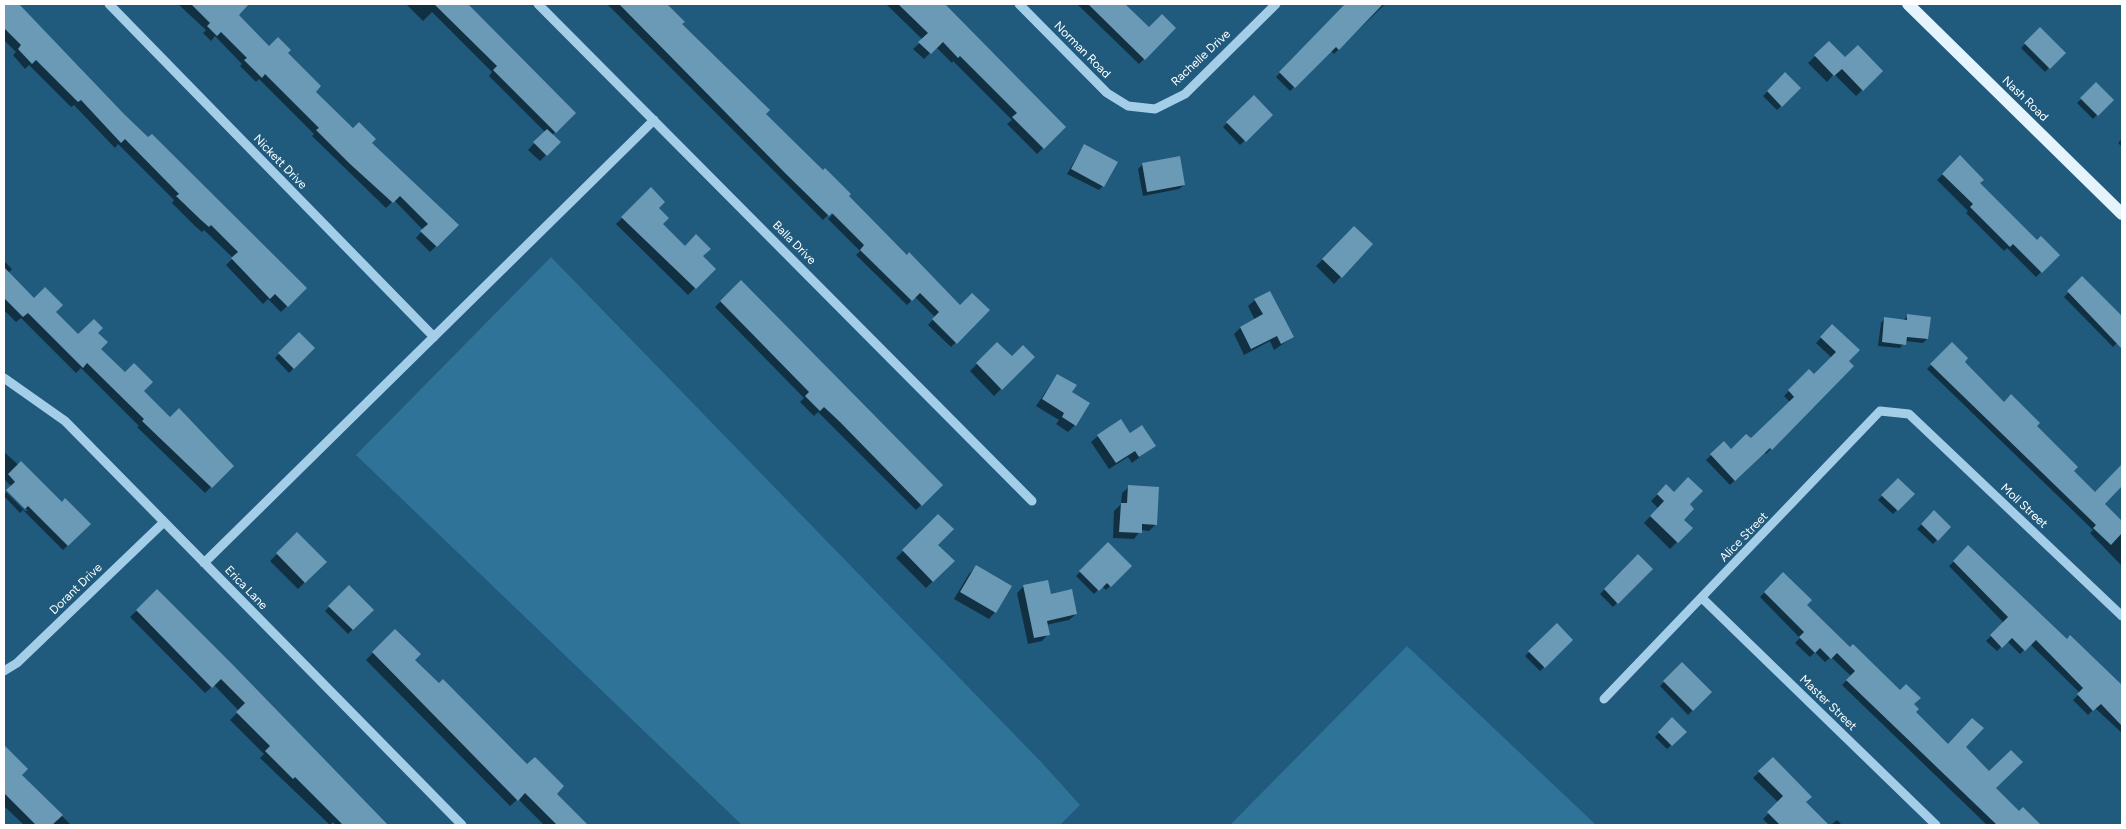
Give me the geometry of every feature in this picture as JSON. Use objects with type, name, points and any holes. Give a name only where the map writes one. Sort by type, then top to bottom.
[{"type":"main road","name":"Nash Road","points":[[1908,4],[2122,214]]},
{"type":"street","name":"Nickett Drive","points":[[109,4],[434,337]]},
{"type":"street","name":"Balla Drive","points":[[538,4],[1032,501]]},
{"type":"street","name":"Norman Road","points":[[1019,4],[1106,93]]},
{"type":"street","name":"Rachelle Drive","points":[[1106,93],[1128,106],[1155,109],[1185,94],[1276,4]]},
{"type":"street","points":[[204,563],[654,120]]},
{"type":"street","name":"Erica Lane","points":[[4,378],[65,421],[462,825]]},
{"type":"street","name":"Alice Street","points":[[1604,699],[1880,411],[1909,414]]},
{"type":"street","name":"Moll Street","points":[[1909,414],[2122,616]]},
{"type":"street","name":"Dorant Drive","points":[[4,671],[17,663],[164,522]]},
{"type":"street","name":"Master Street","points":[[1702,598],[1936,825]]},
{"type":"shaded area","points":[[551,257],[1043,764],[1080,805],[1060,825],[742,825],[356,455]]},
{"type":"shaded area","points":[[1407,646],[1596,825],[1230,825]]},
{"type":"building","points":[[4,4],[19,4],[124,114],[148,137],[152,134],[307,288],[288,307],[275,294],[270,299],[231,258],[238,252],[211,225],[209,227],[176,196],[179,194],[125,139],[121,143],[81,100],[78,102],[36,60],[32,64],[18,49],[21,45],[4,28]]},
{"type":"building","points":[[191,4],[249,4],[239,15],[269,46],[278,37],[291,50],[288,53],[321,86],[316,92],[353,128],[359,122],[376,139],[372,143],[459,225],[437,247],[420,231],[428,224],[400,196],[393,203],[350,164],[316,130],[319,128],[265,74],[262,78],[244,60],[247,58],[221,32],[217,36],[207,26],[210,23]]},
{"type":"building","points":[[434,4],[468,4],[576,113],[556,133],[493,70],[497,66]]},
{"type":"building","points":[[619,4],[667,4],[685,22],[682,24],[770,110],[766,114],[823,170],[825,168],[851,194],[849,196],[907,255],[909,252],[960,305],[972,293],[990,310],[957,344],[932,319],[939,312],[920,293],[912,301],[860,250],[864,245],[832,213],[829,216],[786,174]]},
{"type":"building","points":[[898,4],[945,4],[1066,127],[1044,149],[1012,117],[1017,113],[960,56],[958,58],[943,42],[931,54],[918,42],[928,33]]},
{"type":"building","points":[[1088,4],[1125,4],[1149,27],[1162,14],[1176,28],[1145,60]]},
{"type":"building","points":[[1345,4],[1383,4],[1339,50],[1336,47],[1295,88],[1279,72]]},
{"type":"building","points":[[2040,27],[2066,53],[2050,69],[2024,43]]},
{"type":"building","points":[[1829,41],[1845,57],[1858,45],[1883,71],[1863,91],[1842,69],[1834,76],[1814,55]]},
{"type":"building","points":[[1785,72],[1801,88],[1782,107],[1767,91]]},
{"type":"building","points":[[2096,82],[2114,100],[2098,116],[2080,98]]},
{"type":"building","points":[[1254,95],[1273,115],[1246,142],[1226,122]]},
{"type":"building","points":[[547,129],[561,142],[547,156],[533,142]]},
{"type":"building","points":[[1084,144],[1118,162],[1104,187],[1071,169]]},
{"type":"building","points":[[1960,155],[1984,180],[1980,183],[2037,240],[2041,236],[2060,255],[2042,273],[2013,244],[2010,247],[1970,207],[1973,204],[1942,174]]},
{"type":"building","points":[[1180,156],[1185,185],[1147,192],[1142,163]]},
{"type":"building","points":[[651,187],[665,202],[659,208],[669,218],[663,224],[685,246],[696,234],[711,249],[703,256],[716,269],[696,289],[621,217]]},
{"type":"building","points":[[1354,226],[1373,244],[1342,278],[1322,259]]},
{"type":"building","points":[[4,267],[34,298],[45,287],[63,305],[56,312],[78,334],[94,319],[103,328],[98,333],[108,342],[101,349],[125,372],[134,363],[153,382],[144,391],[170,417],[179,408],[234,466],[212,488],[142,421],[144,419],[87,363],[83,368],[28,313],[23,317],[4,298]]},
{"type":"building","points":[[2082,276],[2122,316],[2122,349],[2067,291]]},
{"type":"building","points":[[741,280],[943,485],[922,506],[840,422],[824,407],[820,411],[805,396],[809,392],[720,301]]},
{"type":"building","points":[[1270,291],[1294,337],[1281,344],[1277,336],[1251,349],[1240,327],[1263,314],[1254,299]]},
{"type":"building","points":[[1907,314],[1931,317],[1928,339],[1907,337],[1906,345],[1882,342],[1884,317],[1907,320]]},
{"type":"building","points":[[1832,324],[1860,350],[1849,361],[1854,366],[1772,450],[1770,448],[1735,481],[1710,454],[1724,441],[1731,449],[1746,434],[1751,438],[1794,397],[1788,390],[1809,369],[1814,374],[1836,352],[1820,337]]},
{"type":"building","points":[[299,332],[315,348],[294,369],[278,353]]},
{"type":"building","points":[[997,342],[1012,356],[1023,345],[1035,357],[1002,390],[976,363]]},
{"type":"building","points":[[1952,342],[1968,358],[1965,362],[2004,402],[2011,394],[2040,423],[2037,426],[2078,467],[2074,471],[2095,492],[2122,464],[2122,486],[2105,504],[2122,521],[2122,533],[2111,545],[2093,528],[2096,525],[1930,364]]},
{"type":"building","points":[[1057,374],[1077,385],[1072,392],[1090,403],[1076,426],[1062,417],[1064,413],[1042,399]]},
{"type":"building","points":[[1121,419],[1130,433],[1142,425],[1156,446],[1139,457],[1135,451],[1116,463],[1097,435]]},
{"type":"building","points":[[21,461],[62,502],[65,498],[91,524],[68,546],[28,506],[25,509],[6,490],[15,482],[8,474]]},
{"type":"building","points":[[1688,477],[1703,491],[1690,504],[1694,509],[1684,520],[1693,528],[1678,543],[1650,516],[1664,501],[1657,494],[1666,484],[1674,492]]},
{"type":"building","points":[[1898,478],[1915,494],[1898,511],[1881,495]]},
{"type":"building","points":[[1128,485],[1159,487],[1157,525],[1142,524],[1142,533],[1119,532],[1121,503],[1127,503]]},
{"type":"building","points":[[1934,510],[1951,527],[1938,541],[1921,524]]},
{"type":"building","points":[[938,514],[954,529],[938,545],[955,561],[933,582],[902,550]]},
{"type":"building","points":[[297,532],[327,562],[305,583],[276,553]]},
{"type":"building","points":[[1108,542],[1132,566],[1111,587],[1107,583],[1099,591],[1079,571]]},
{"type":"building","points":[[1968,545],[2067,639],[2070,635],[2122,685],[2122,726],[2101,704],[2093,711],[2077,694],[2083,688],[2036,640],[2025,651],[2012,638],[2002,648],[1990,635],[2008,617],[1953,561]]},
{"type":"building","points":[[1638,554],[1653,569],[1618,604],[1604,589]]},
{"type":"building","points":[[976,565],[1012,586],[996,613],[960,592]]},
{"type":"building","points":[[1783,572],[1812,600],[1807,605],[1850,647],[1853,644],[1900,690],[1906,684],[1921,698],[1914,704],[1919,709],[1916,712],[1948,744],[1972,718],[1984,728],[1966,747],[1989,771],[2011,750],[2023,762],[1996,788],[2019,811],[2023,807],[2041,825],[1997,825],[1846,680],[1855,671],[1837,653],[1831,659],[1820,648],[1815,653],[1799,637],[1804,632],[1764,592]]},
{"type":"building","points":[[1048,580],[1051,594],[1072,589],[1077,614],[1047,621],[1050,635],[1034,638],[1023,585]]},
{"type":"building","points":[[349,585],[374,610],[353,630],[328,606]]},
{"type":"building","points":[[157,589],[388,825],[343,825],[295,777],[293,779],[265,751],[270,746],[236,712],[245,703],[221,679],[212,688],[136,610]]},
{"type":"building","points":[[1557,623],[1573,640],[1545,668],[1528,651]]},
{"type":"building","points":[[395,629],[421,654],[415,660],[439,683],[443,679],[527,764],[535,757],[564,786],[557,794],[588,825],[557,825],[525,793],[518,801],[372,652]]},
{"type":"building","points":[[1682,662],[1712,692],[1693,711],[1663,681]]},
{"type":"building","points":[[1672,717],[1687,732],[1672,746],[1658,732]]},
{"type":"building","points":[[4,745],[28,769],[22,775],[63,815],[52,825],[36,825],[4,793]]},
{"type":"building","points":[[1773,757],[1812,797],[1806,802],[1829,825],[1780,825],[1767,812],[1783,796],[1758,771]]}]
